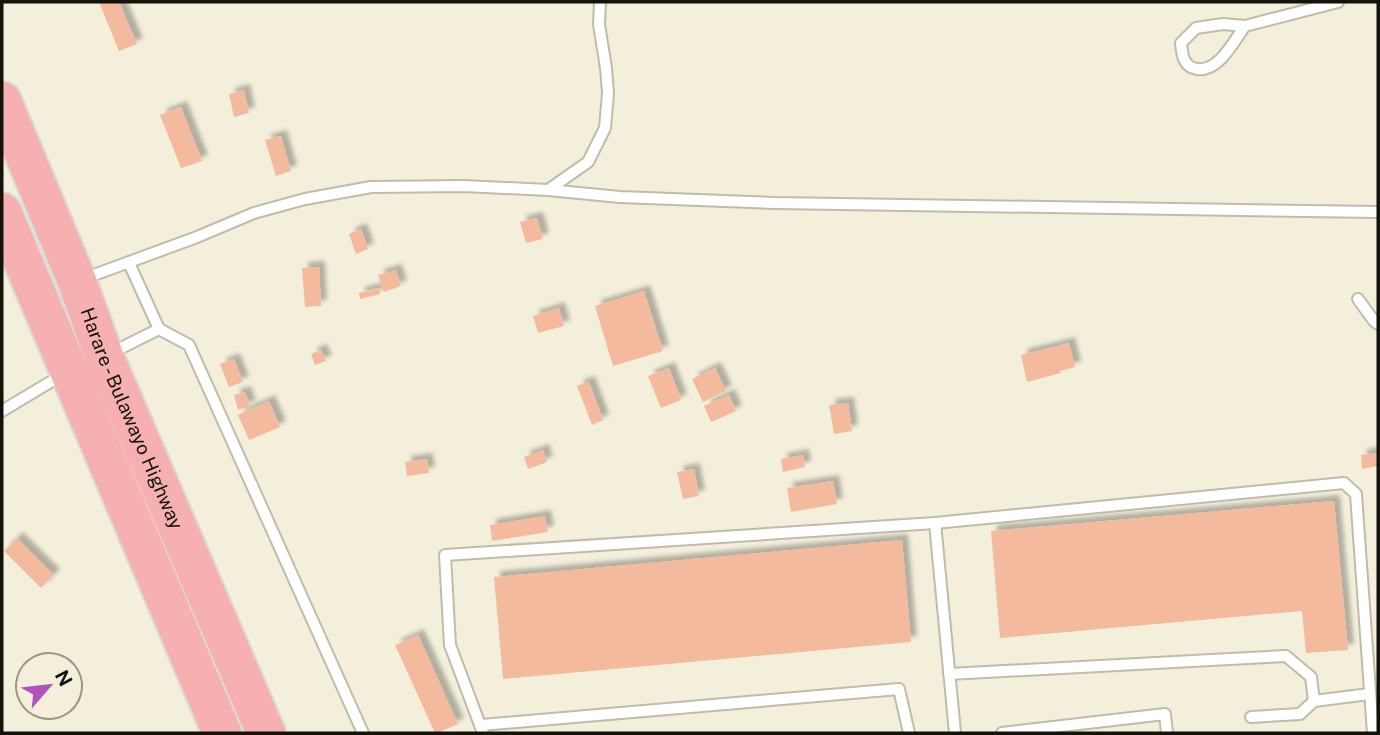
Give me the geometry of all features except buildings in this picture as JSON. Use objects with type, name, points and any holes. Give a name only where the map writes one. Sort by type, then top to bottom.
[{"type":"highway","name":"Harare - Bulawayo Highway","points":[[2,101],[77,281],[86,364],[222,733]]},
{"type":"highway","name":"Harare - Bulawayo Highway","points":[[2,212],[86,364],[266,733]]},
{"type":"lane","points":[[548,190],[588,162],[605,128],[608,93],[599,24],[600,2]]},
{"type":"lane","points":[[1245,26],[1220,60],[1206,69],[1192,68],[1183,60],[1181,43],[1196,28],[1223,24],[1245,26],[1338,2]]},
{"type":"lane","points":[[77,281],[254,213],[304,199],[371,187],[464,186],[620,197],[761,202],[1378,212]]},
{"type":"lane","points":[[129,262],[159,330],[189,345],[363,733]]},
{"type":"lane","points":[[1358,299],[1378,324]]},
{"type":"lane","points":[[2,411],[86,364],[159,330]]},
{"type":"lane","points":[[909,733],[900,689],[482,729],[450,645],[445,555],[935,523],[1344,483],[1356,494],[1373,733]]},
{"type":"lane","points":[[935,523],[955,733]]},
{"type":"lane","points":[[949,674],[1286,656],[1311,677],[1314,701]]},
{"type":"lane","points":[[1251,718],[1300,714],[1314,701],[1369,694]]},
{"type":"lane","points":[[1002,733],[1165,715],[1167,733]]}]
